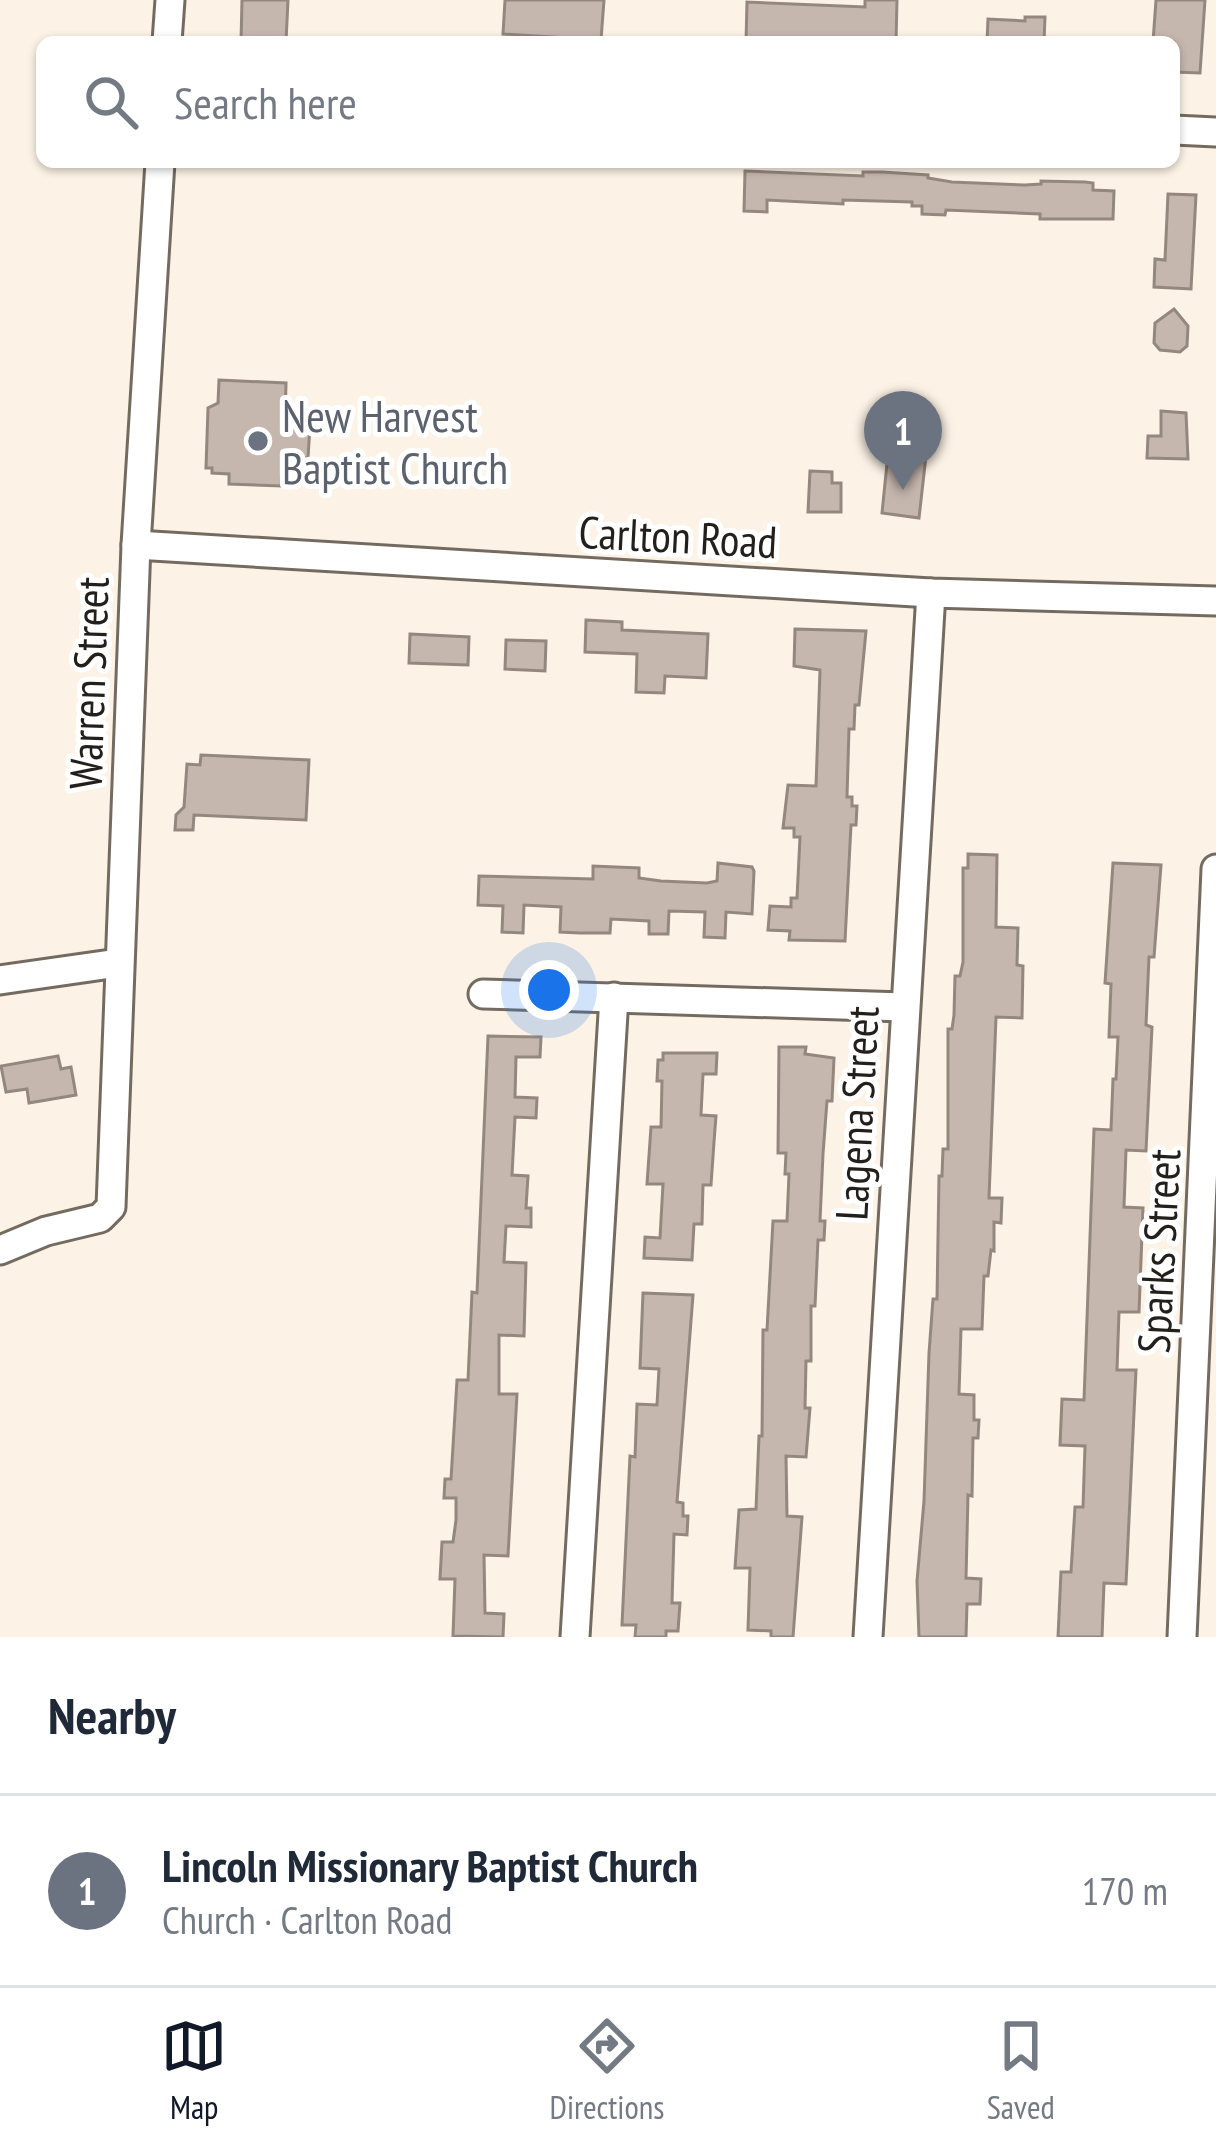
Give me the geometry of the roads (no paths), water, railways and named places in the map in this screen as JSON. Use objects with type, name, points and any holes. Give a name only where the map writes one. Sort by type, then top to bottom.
[{"type":"street","points":[[167,36],[170,0]]},
{"type":"street","points":[[1180,130],[1216,133]]},
{"type":"street","name":"Warren Street","points":[[0,1250],[46,1231],[100,1218],[111,1208],[136,545],[160,168]]},
{"type":"street","name":"Carlton Road","points":[[136,545],[931,593],[1216,601]]},
{"type":"street","name":"Lagena Street","points":[[868,1637],[931,593]]},
{"type":"street","name":"Sparks Street","points":[[1182,1637],[1216,869]]},
{"type":"street","points":[[0,980],[118,963]]},
{"type":"street","points":[[483,994],[904,1007]]},
{"type":"street","points":[[575,1637],[614,997]]},
{"type":"place","name":"New Harvest Baptist Church","points":[[258,441]]},
{"type":"place","name":"Lincoln Missionary Baptist Church","points":[[903,490]]}]
